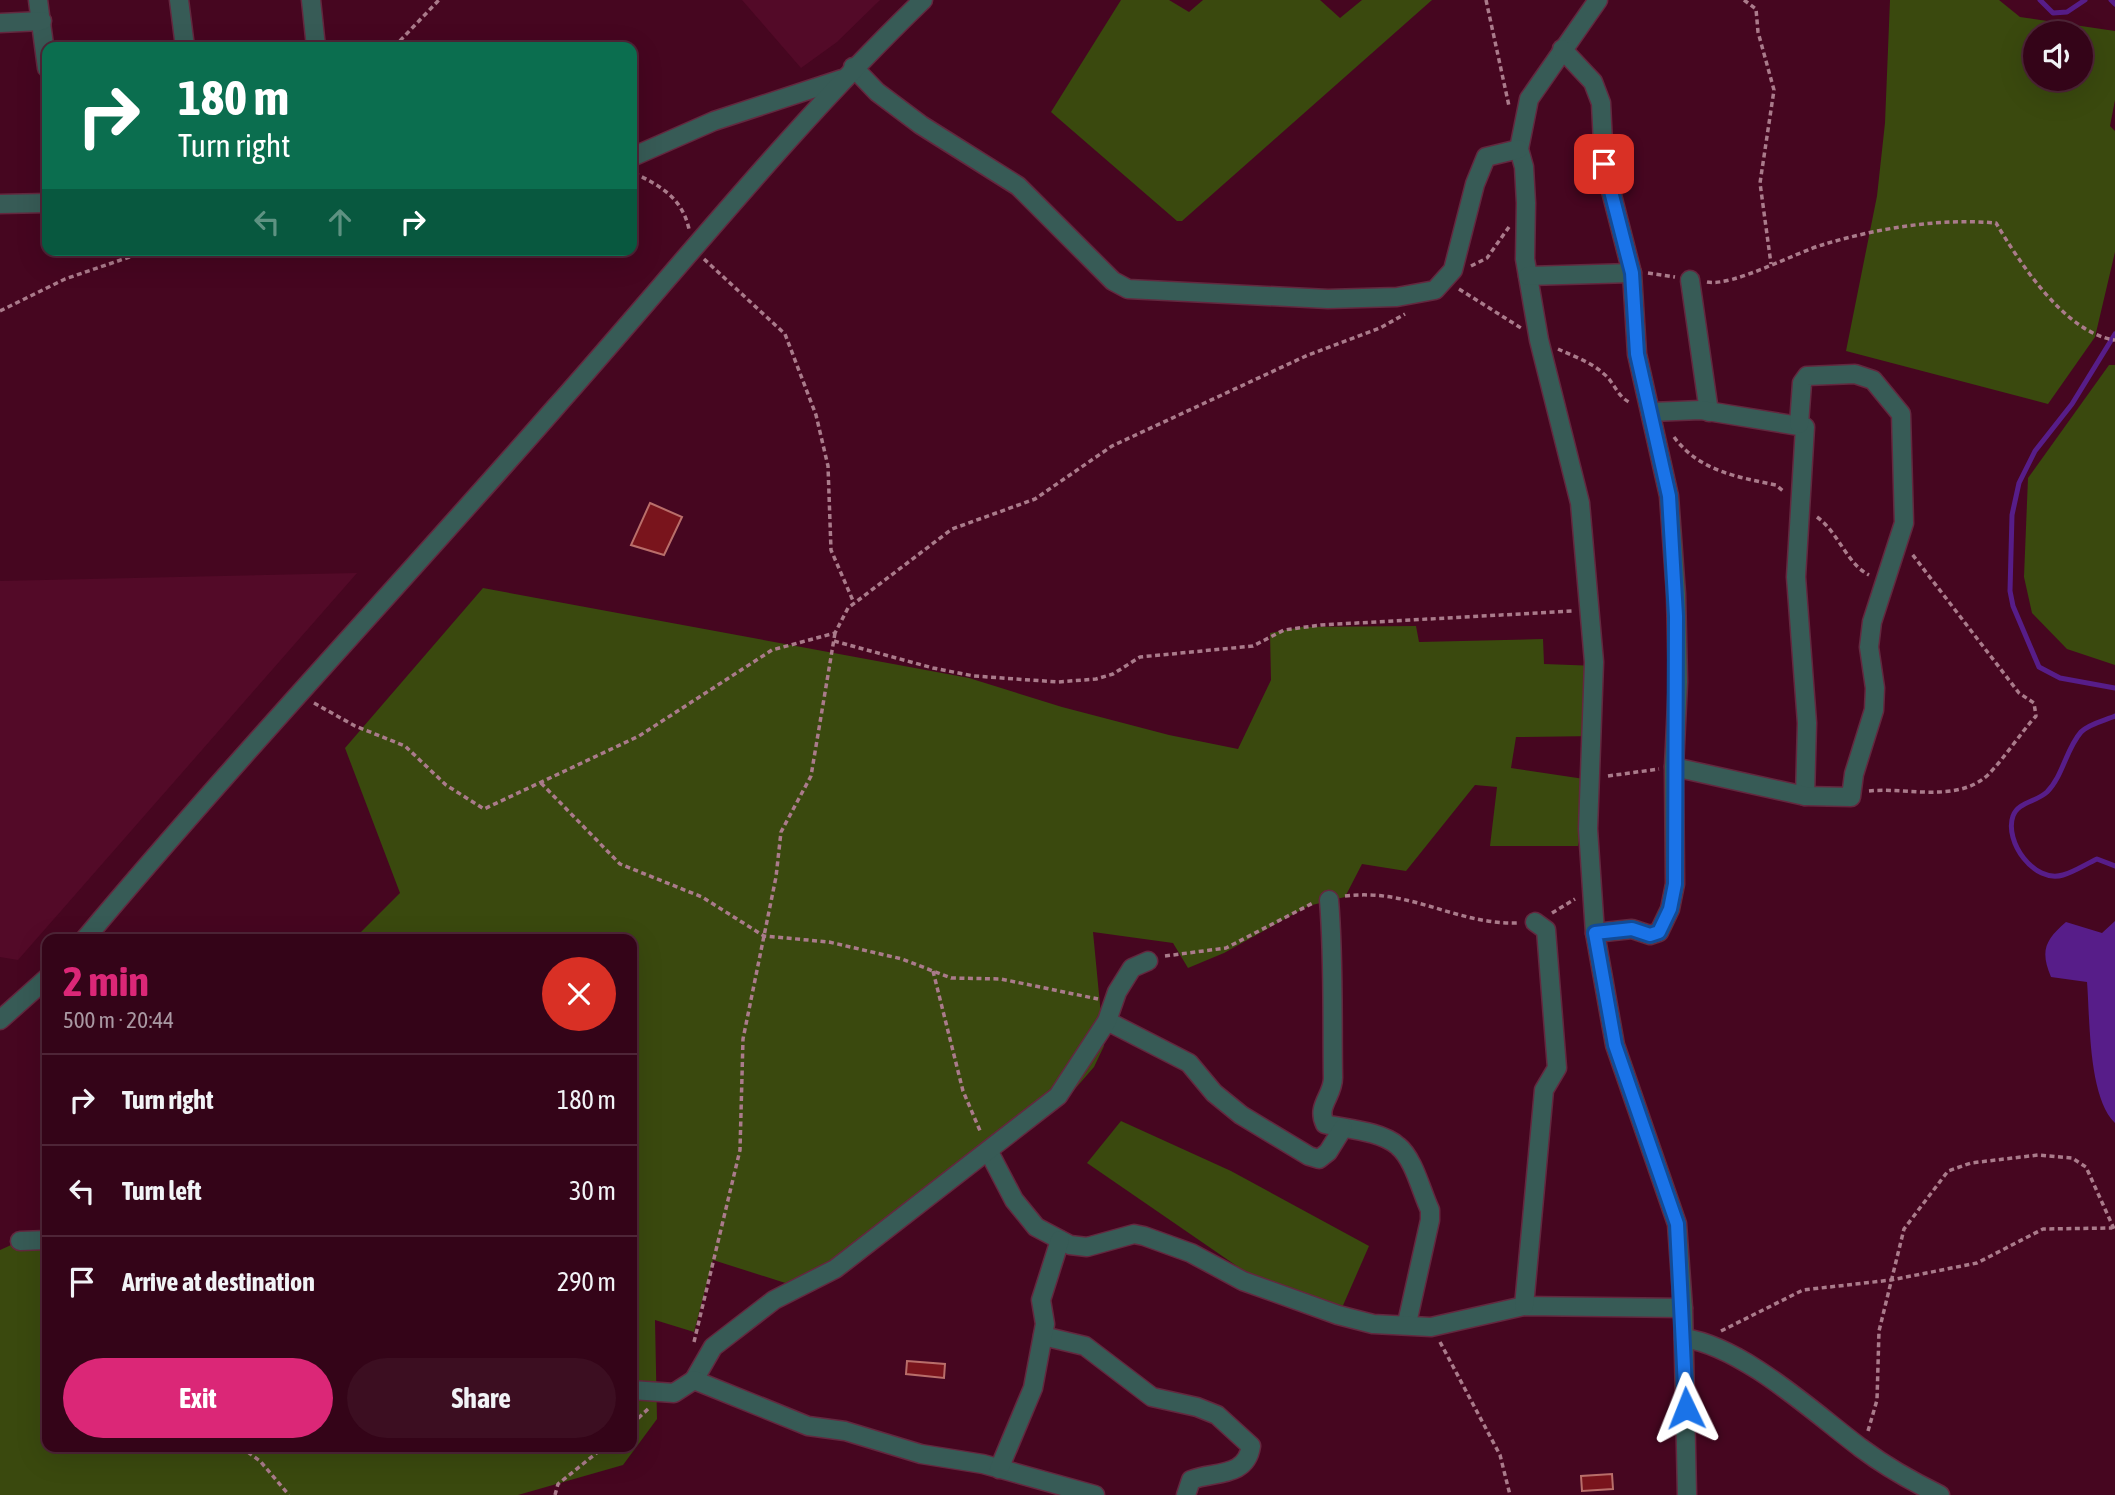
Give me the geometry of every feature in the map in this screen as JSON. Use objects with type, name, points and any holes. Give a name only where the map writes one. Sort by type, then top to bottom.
[{"type":"street","points":[[38,0],[44,42]]},
{"type":"street","points":[[179,0],[184,42]]},
{"type":"street","points":[[311,0],[315,42]]},
{"type":"street","points":[[89,934],[297,693],[552,412],[848,73],[923,0]]},
{"type":"street","points":[[1598,0],[1529,99],[1519,149],[1524,167],[1526,203],[1525,258],[1539,340],[1580,503],[1594,662],[1592,778],[1588,829],[1595,933],[1615,1045],[1677,1224],[1683,1308],[1687,1495]]},
{"type":"street","points":[[0,23],[42,21]]},
{"type":"street","points":[[1562,49],[1593,82],[1601,103],[1604,164],[1632,273],[1637,354],[1669,496],[1676,594],[1678,682],[1674,767],[1675,884],[1670,909],[1659,932],[1650,935],[1632,929],[1595,933]]},
{"type":"street","points":[[637,155],[714,121],[848,73]]},
{"type":"street","points":[[848,73],[921,125],[1017,186],[1113,281],[1128,289],[1328,299],[1383,297],[1435,290],[1453,270],[1475,184],[1486,157],[1519,149]]},
{"type":"street","points":[[0,204],[42,203]]},
{"type":"street","points":[[1528,275],[1632,273]]},
{"type":"street","points":[[1690,280],[1709,412]]},
{"type":"street","points":[[1674,767],[1805,796],[1851,797],[1853,793],[1854,774],[1874,710],[1875,688],[1869,648],[1872,622],[1904,523],[1901,414],[1873,380],[1855,374],[1807,376],[1802,383],[1799,424]]},
{"type":"street","points":[[1651,412],[1709,412],[1799,424],[1807,433],[1796,577],[1807,723],[1805,796]]},
{"type":"street","points":[[1329,900],[1333,948],[1330,968],[1333,1084],[1322,1107],[1322,1117],[1325,1124],[1397,1144],[1405,1153],[1430,1210],[1407,1323]]},
{"type":"street","points":[[1524,1306],[1544,1090],[1557,1068],[1546,930],[1535,922]]},
{"type":"street","points":[[637,1390],[674,1393],[694,1380],[713,1348],[774,1300],[835,1269],[1058,1096],[1107,1021],[1132,968],[1147,961]]},
{"type":"street","points":[[0,1020],[42,982]]},
{"type":"street","points":[[1107,1021],[1189,1063],[1214,1093],[1241,1115],[1308,1156],[1319,1159],[1328,1153],[1343,1128]]},
{"type":"street","points":[[989,1152],[1014,1200],[1036,1227],[1060,1240],[1087,1247],[1134,1234],[1144,1236],[1191,1253],[1243,1281],[1338,1315],[1373,1324],[1407,1323],[1431,1327],[1524,1306],[1683,1308]]},
{"type":"street","points":[[20,1241],[42,1240]]},
{"type":"street","points":[[999,1469],[1033,1388],[1045,1324],[1041,1300],[1060,1240]]},
{"type":"street","points":[[1043,1336],[1085,1346],[1152,1397],[1207,1411],[1244,1437],[1251,1446],[1250,1454],[1237,1469],[1191,1480],[1186,1495]]},
{"type":"street","points":[[1684,1338],[1704,1341],[1729,1353],[1820,1414],[1862,1450],[1940,1495]]},
{"type":"street","points":[[694,1380],[808,1426],[865,1436],[921,1454],[999,1469],[1095,1495]]},
{"type":"path","points":[[399,42],[439,0]]},
{"type":"path","points":[[1486,0],[1510,110]]},
{"type":"path","points":[[1744,0],[1756,9],[1758,32],[1774,90],[1760,183],[1771,265]]},
{"type":"path","points":[[637,175],[676,198],[685,212],[693,250],[767,314],[785,334],[816,415],[828,466],[831,550],[854,603]]},
{"type":"path","points":[[1444,279],[1486,258],[1526,203]]},
{"type":"path","points":[[1632,273],[1713,283],[1771,265],[1823,244],[1888,230],[1962,220],[1996,223],[2022,266],[2083,329],[2115,340]]},
{"type":"path","points":[[0,312],[65,279],[132,256]]},
{"type":"path","points":[[693,1345],[740,1150],[743,1039],[776,877],[781,832],[811,776],[835,633],[854,603],[952,529],[1035,499],[1112,446],[1412,311]]},
{"type":"path","points":[[1853,793],[1958,789],[1983,779],[2036,716],[2034,703],[2019,692],[1900,538]]},
{"type":"path","points":[[834,641],[933,668],[974,676],[1058,682],[1096,679],[1113,674],[1140,657],[1254,646],[1284,630],[1509,613],[1589,611]]},
{"type":"path","points":[[297,693],[355,726],[405,746],[446,785],[484,809],[639,736],[772,650],[835,633]]},
{"type":"path","points":[[1592,778],[1674,767]]},
{"type":"path","points":[[541,783],[620,864],[702,897],[764,936],[829,942],[902,959],[951,978],[1001,979],[1114,1002]]},
{"type":"path","points":[[1147,961],[1182,952],[1226,948],[1308,904],[1380,894],[1485,920],[1535,922],[1575,899],[1591,877]]},
{"type":"path","points":[[933,971],[963,1091],[989,1152]]},
{"type":"path","points":[[1704,1341],[1803,1290],[1891,1280],[1978,1263],[2043,1229],[2113,1230],[2086,1167],[2072,1158],[2038,1155],[1972,1163],[1948,1171],[1904,1230],[1891,1280],[1878,1331],[1877,1400],[1862,1450]]},
{"type":"path","points":[[1431,1327],[1500,1455],[1510,1495]]},
{"type":"path","points":[[248,1452],[260,1461],[289,1495]]},
{"type":"path","points":[[555,1495],[558,1484],[598,1452]]},
{"type":"shaded area","points":[[742,0],[880,0],[837,42],[801,68]]},
{"type":"shaded area","points":[[357,573],[18,960],[0,957],[0,581]]},
{"type":"shaded area","points":[[2115,921],[2115,1123],[2106,1111],[2095,1076],[2087,982],[2051,977],[2045,953],[2049,940],[2066,922],[2102,933]]},
{"type":"green space","points":[[1121,0],[1169,0],[1189,12],[1203,0],[1320,0],[1340,18],[1362,0],[1432,0],[1182,221],[1177,221],[1051,112]]},
{"type":"green space","points":[[1890,0],[1999,0],[2020,17],[2047,21],[2023,21],[2023,91],[2093,91],[2093,28],[2115,31],[2115,100],[2110,126],[2115,131],[2115,252],[2095,337],[2048,404],[1846,351],[1877,196],[1885,123]]},
{"type":"green space","points":[[2109,365],[2115,365],[2115,665],[2067,649],[2032,613],[2024,577],[2028,478]]},
{"type":"green space","points":[[483,588],[969,678],[1062,707],[1169,735],[1238,749],[1271,680],[1270,633],[1302,627],[1416,626],[1419,642],[1543,639],[1544,664],[1598,666],[1597,736],[1516,737],[1511,768],[1591,780],[1578,846],[1490,846],[1497,787],[1475,785],[1406,871],[1362,864],[1345,897],[1308,906],[1224,953],[1188,968],[1173,943],[1093,932],[1104,1046],[1094,1067],[1061,1105],[801,1288],[713,1260],[694,1332],[655,1320],[657,1419],[637,1446],[637,934],[359,934],[400,893],[345,748]]},
{"type":"green space","points":[[1121,1121],[1231,1171],[1369,1246],[1341,1310],[1244,1271],[1087,1163]]},
{"type":"green space","points":[[20,1241],[42,1251],[42,1452],[633,1452],[623,1465],[518,1495],[0,1495],[0,1250]]},
{"type":"building","points":[[650,503],[682,517],[664,555],[631,545]]},
{"type":"building","points":[[907,1361],[945,1364],[944,1378],[906,1374]]},
{"type":"building","points":[[1612,1474],[1613,1489],[1582,1491],[1581,1476]]},
{"type":"waterway","points":[[2040,0],[2053,13],[2067,12],[2085,0]]},
{"type":"waterway","points":[[2111,0],[2115,4]]},
{"type":"waterway","points":[[2115,334],[2072,404],[2035,451],[2019,483],[2012,515],[2010,591],[2013,606],[2039,667],[2060,678],[2115,688]]},
{"type":"waterway","points":[[2115,716],[2092,724],[2081,732],[2052,786],[2043,795],[2015,811],[2011,826],[2017,848],[2032,867],[2042,873],[2063,875],[2097,859],[2115,866]]},
{"type":"route","points":[[1604,164],[1632,273],[1637,354],[1669,496],[1676,594],[1678,682],[1674,767],[1675,884],[1670,909],[1659,932],[1650,935],[1632,929],[1595,933],[1615,1045],[1642,1128],[1662,1174],[1677,1224],[1686,1408]]}]
